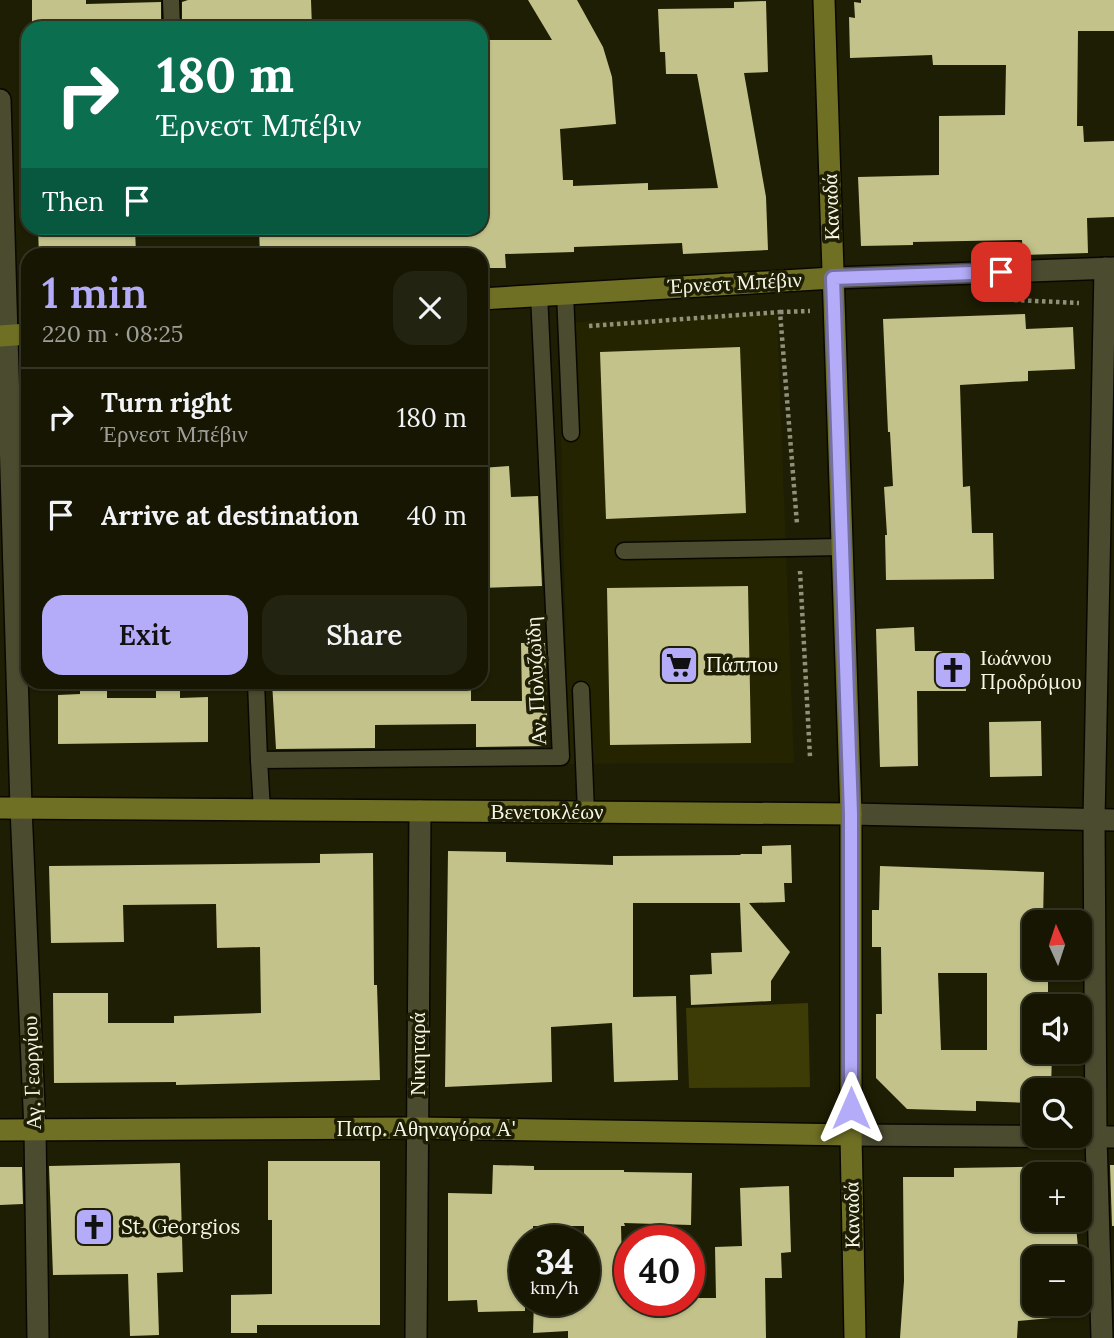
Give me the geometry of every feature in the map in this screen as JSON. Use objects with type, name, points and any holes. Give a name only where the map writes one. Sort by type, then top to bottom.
[{"type":"street","name":"Καναδά","points":[[824,0],[851,814],[851,1135],[855,1338]]},
{"type":"street","name":"Αγ. Γεωργίου","points":[[0,100],[12,335],[11,808],[35,1130],[38,1338]]},
{"type":"street","name":"Έρνεστ Μπέβιν","points":[[488,299],[833,278],[1109,268]]},
{"type":"street","points":[[1102,1338],[1105,1137],[1104,303],[1109,268]]},
{"type":"street","name":"Βενετοκλέων","points":[[11,808],[851,814],[1104,820]]},
{"type":"street","name":"Νικηταρά","points":[[416,1338],[420,811]]},
{"type":"street","name":"Πατρ. Αθηναγόρα Α'","points":[[0,1130],[417,1128],[851,1135]]},
{"type":"street","points":[[851,1135],[1105,1137]]},
{"type":"lane","points":[[171,0],[172,21]]},
{"type":"lane","points":[[565,293],[571,433]]},
{"type":"lane","name":"Αν. Πολυζωϊδη","points":[[259,760],[561,757],[539,295]]},
{"type":"lane","points":[[624,551],[842,547]]},
{"type":"lane","points":[[256,689],[262,810]]},
{"type":"lane","points":[[581,690],[586,812]]},
{"type":"path","points":[[1007,300],[1104,303]]},
{"type":"path","points":[[567,328],[780,312],[799,547],[810,757]]},
{"type":"shaded area","points":[[777,313],[794,763],[569,764],[558,323]]},
{"type":"shaded area","points":[[808,1003],[810,1087],[689,1088],[686,1008]]},
{"type":"building","points":[[32,0],[86,0],[86,4],[161,2],[161,21],[32,21]]},
{"type":"building","points":[[311,0],[312,21],[182,21],[182,2]]},
{"type":"building","points":[[528,0],[577,0],[603,47],[612,77],[616,124],[560,129],[563,180],[573,180],[573,186],[648,183],[648,190],[718,188],[697,74],[666,74],[665,52],[660,52],[658,9],[734,8],[734,2],[766,1],[768,72],[744,73],[766,197],[768,250],[683,254],[682,243],[574,247],[574,252],[505,254],[506,268],[488,268],[488,248],[260,248],[259,235],[488,235],[488,40],[552,40]]},
{"type":"building","points":[[861,0],[1114,0],[1114,31],[1078,31],[1077,126],[1083,126],[1084,142],[1114,141],[1114,217],[1087,218],[1088,253],[1023,255],[1022,240],[861,246],[858,177],[939,175],[939,116],[1005,115],[1006,65],[933,65],[932,55],[850,58],[849,17],[855,18],[854,2],[861,3]]},
{"type":"building","points":[[38,235],[135,235],[136,248],[39,248]]},
{"type":"building","points":[[1025,314],[1026,329],[1073,327],[1075,369],[1028,371],[1028,381],[960,385],[963,487],[970,486],[972,533],[993,533],[994,579],[886,580],[884,487],[893,486],[883,319]]},
{"type":"building","points":[[740,347],[746,513],[606,519],[600,352]]},
{"type":"building","points":[[509,466],[511,497],[538,496],[542,586],[488,588],[488,468]]},
{"type":"building","name":"Πάππου","points":[[748,586],[751,743],[610,745],[607,588]]},
{"type":"building","points":[[914,627],[915,651],[965,651],[966,691],[917,691],[918,766],[880,767],[876,629]]},
{"type":"building","points":[[521,643],[545,643],[548,746],[476,747],[476,724],[375,725],[375,748],[276,749],[272,689],[471,689],[471,701],[522,701]]},
{"type":"building","points":[[80,689],[107,689],[107,698],[156,698],[156,689],[180,689],[180,698],[208,697],[208,742],[58,744],[58,695],[80,694]]},
{"type":"building","points":[[1041,721],[1042,776],[990,777],[989,722]]},
{"type":"building","points":[[791,845],[792,883],[784,883],[785,902],[749,903],[790,952],[771,981],[771,1001],[691,1005],[690,975],[712,974],[711,953],[742,952],[740,903],[633,903],[633,997],[676,996],[678,1080],[614,1082],[612,1023],[551,1027],[552,1082],[445,1087],[448,851],[506,852],[506,862],[613,865],[613,856],[762,854],[762,846]]},
{"type":"building","points":[[373,853],[374,985],[377,985],[380,1080],[176,1085],[176,1082],[54,1083],[53,993],[108,993],[108,1023],[174,1023],[174,1016],[261,1013],[260,947],[217,948],[216,904],[123,905],[124,942],[51,943],[49,866],[320,863],[320,854]]},
{"type":"building","points":[[880,866],[1044,872],[1043,910],[1022,910],[1022,980],[1048,980],[1048,994],[1022,994],[1022,1064],[1052,1064],[1051,1078],[1022,1078],[1022,1103],[976,1101],[976,1111],[907,1109],[876,1078],[876,1014],[882,1014],[881,947],[872,947],[872,910],[879,910]],"holes":[[[938,973],[987,973],[987,1050],[941,1050]]]},
{"type":"building","points":[[268,1161],[380,1161],[380,1325],[257,1325],[257,1333],[231,1333],[231,1295],[272,1294],[272,1220],[268,1220]]},
{"type":"building","points":[[180,1163],[183,1272],[157,1273],[159,1335],[130,1336],[128,1274],[53,1275],[49,1166]]},
{"type":"building","points":[[493,1165],[534,1166],[534,1170],[692,1173],[691,1225],[614,1225],[614,1316],[705,1316],[705,1298],[716,1298],[715,1247],[742,1246],[740,1188],[789,1186],[791,1252],[781,1253],[782,1278],[765,1278],[766,1338],[568,1338],[568,1331],[533,1333],[534,1316],[600,1316],[600,1225],[509,1225],[509,1311],[478,1312],[477,1300],[448,1301],[448,1193],[492,1194]]},
{"type":"building","points":[[1110,1165],[1114,1165],[1114,1226],[1112,1226]]},
{"type":"building","points":[[0,1167],[22,1167],[23,1204],[0,1205]]},
{"type":"building","points":[[1022,1167],[1022,1232],[1077,1232],[1078,1246],[1022,1246],[1022,1316],[1074,1316],[1018,1321],[1017,1338],[900,1338],[904,1281],[903,1177],[954,1177],[954,1168]]},
{"type":"place","name":"Πάππου","points":[[679,665]]},
{"type":"place","name":"Ιωάννου Προδρόμου","points":[[953,670]]},
{"type":"place","name":"St. Georgios","points":[[94,1227]]},
{"type":"route","points":[[851,1108],[851,814],[833,278],[1001,272]]}]
